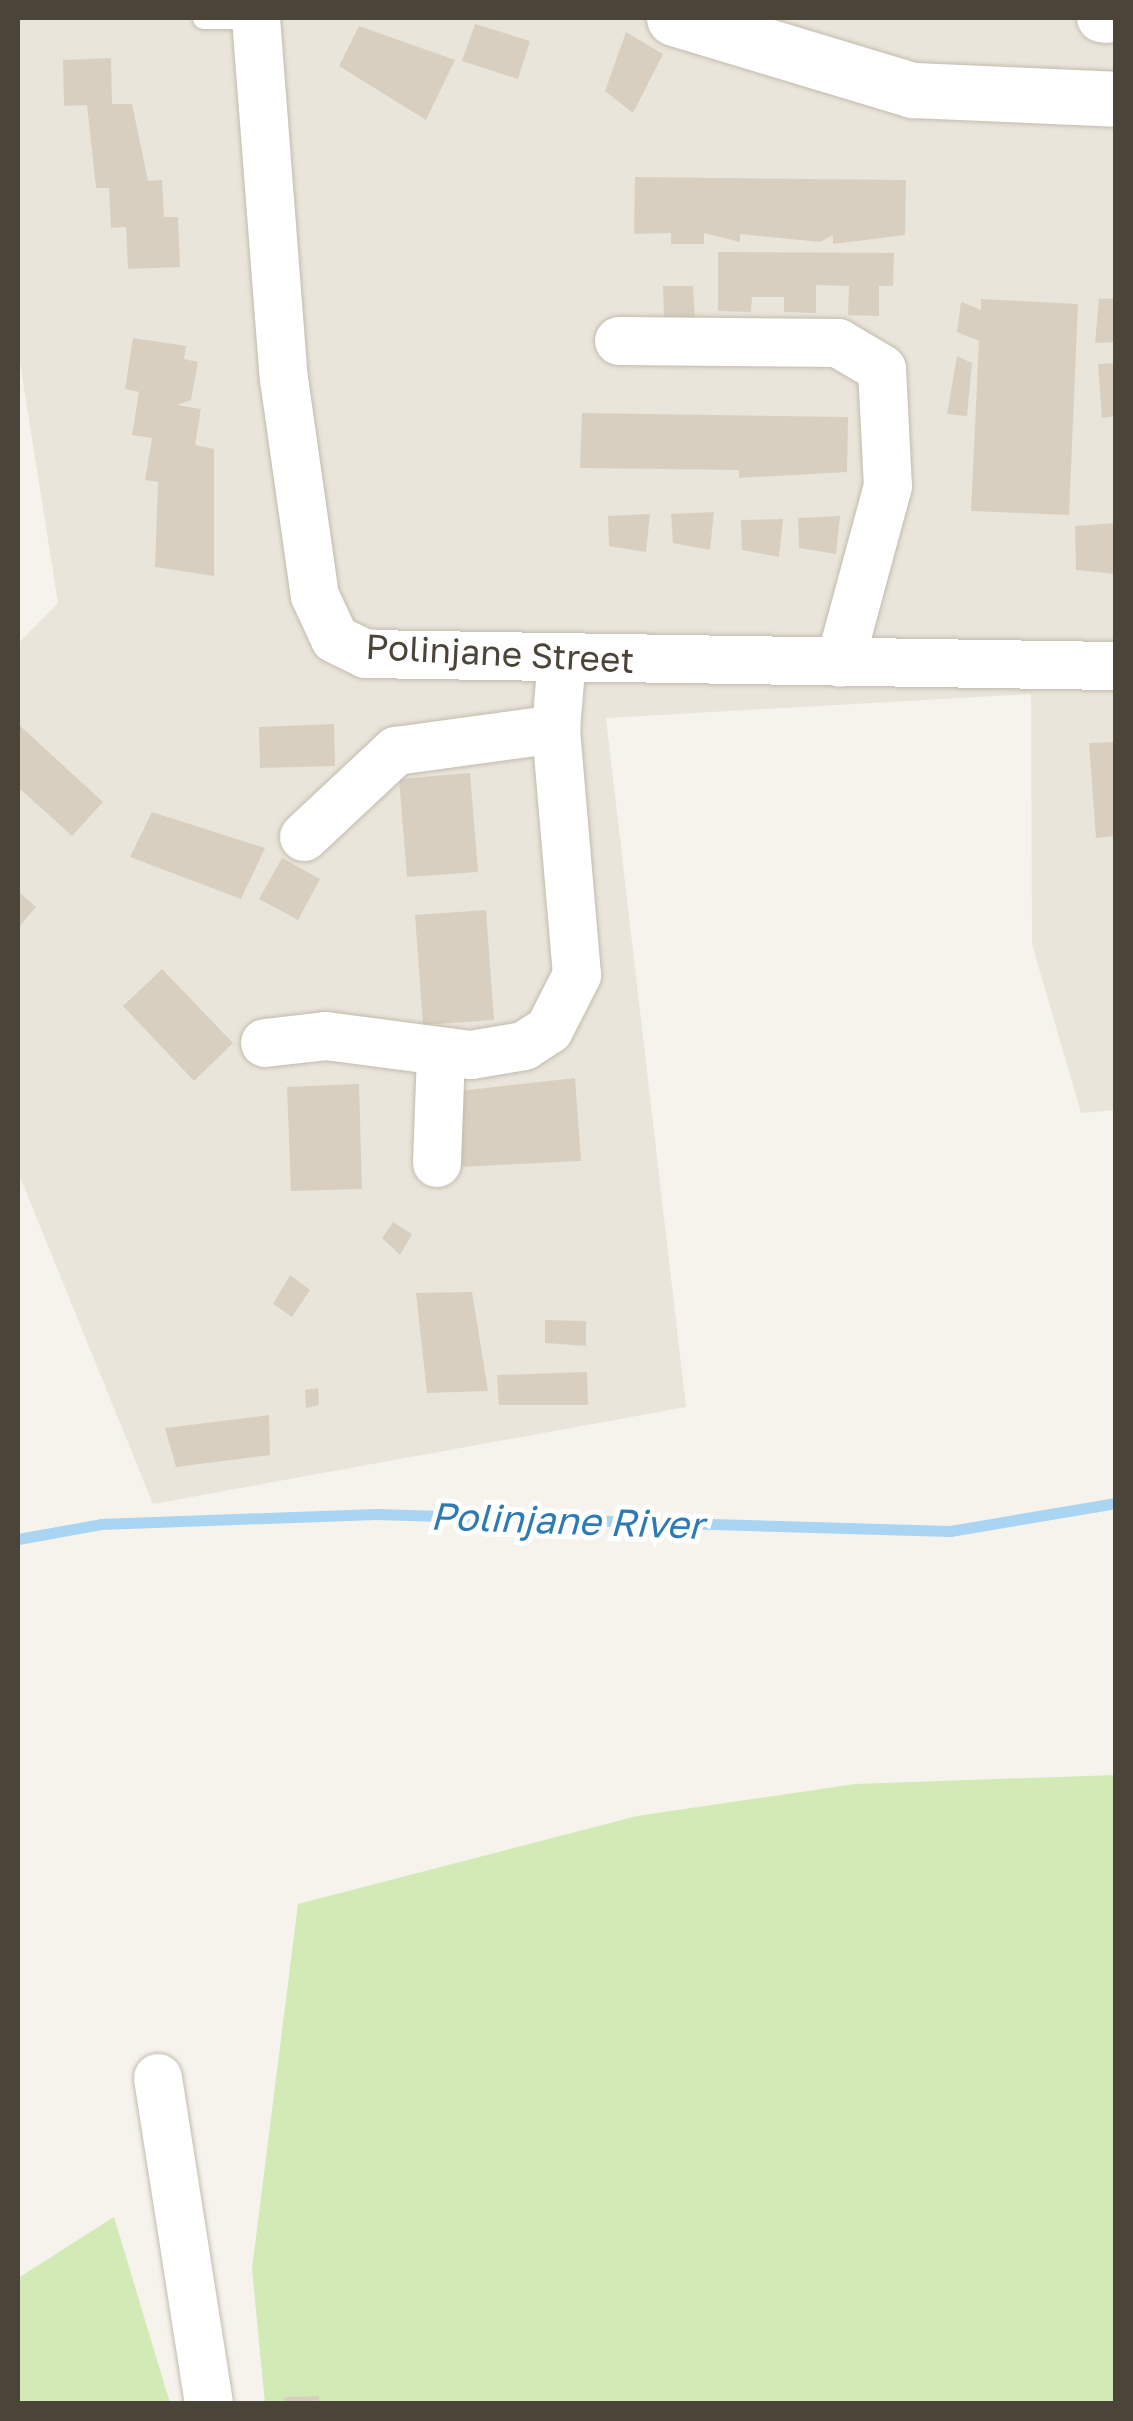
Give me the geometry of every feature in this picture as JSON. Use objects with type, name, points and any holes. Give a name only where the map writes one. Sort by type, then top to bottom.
[{"type":"street","name":"Polinjane Street","points":[[256,18],[284,379],[315,596],[335,639],[366,654],[1116,666]]},
{"type":"street","points":[[674,18],[913,90],[1116,99]]},
{"type":"street","points":[[619,340],[838,344],[882,369],[888,486],[840,662]]},
{"type":"street","points":[[265,1043],[326,1036],[440,1054],[524,1046],[550,1030],[574,994],[556,729],[562,658]]},
{"type":"street","points":[[304,837],[396,751],[556,729]]},
{"type":"street","points":[[437,1163],[440,1054]]},
{"type":"street","points":[[158,2078],[209,2404]]},
{"type":"lane","points":[[204,18],[235,18]]},
{"type":"shaded area","points":[[18,18],[1115,18],[1115,1110],[1081,1113],[1032,944],[1031,694],[606,718],[686,1407],[153,1504],[18,1172],[18,644],[58,603],[18,350]]},
{"type":"green space","points":[[1115,1775],[1115,2403],[265,2404],[252,2269],[298,1904],[637,1816],[855,1784]]},
{"type":"green space","points":[[114,2217],[170,2403],[18,2403],[18,2278]]},
{"type":"building","points":[[475,24],[530,41],[518,79],[462,61]]},
{"type":"building","points":[[359,26],[455,60],[426,120],[339,66]]},
{"type":"building","points":[[626,32],[663,54],[633,113],[605,91]]},
{"type":"building","points":[[111,58],[112,104],[132,104],[148,181],[162,180],[164,217],[178,217],[180,267],[128,269],[126,227],[111,228],[109,188],[96,188],[87,105],[64,106],[63,60]]},
{"type":"building","points":[[635,177],[906,180],[905,235],[833,244],[833,235],[820,242],[740,234],[740,242],[704,233],[704,244],[671,244],[671,233],[634,234]]},
{"type":"building","points":[[718,252],[894,253],[893,286],[879,286],[879,316],[848,315],[849,286],[816,285],[816,313],[784,312],[784,297],[752,297],[751,312],[718,311]]},
{"type":"building","points":[[663,286],[693,286],[695,323],[664,319]]},
{"type":"building","points":[[1116,298],[1116,342],[1095,343],[1099,299]]},
{"type":"building","points":[[981,299],[1078,304],[1069,515],[971,511],[979,341],[957,332],[961,302],[981,310]]},
{"type":"building","points":[[133,338],[186,346],[184,359],[198,362],[191,400],[177,405],[201,409],[195,445],[214,449],[214,576],[155,567],[158,482],[145,480],[152,438],[132,435],[139,392],[125,389]]},
{"type":"building","points":[[957,356],[972,363],[967,416],[947,414]]},
{"type":"building","points":[[1116,363],[1116,416],[1102,418],[1098,364]]},
{"type":"building","points":[[582,413],[848,417],[847,472],[739,478],[739,470],[580,468]]},
{"type":"building","points":[[714,512],[710,550],[673,543],[671,514]]},
{"type":"building","points":[[650,514],[646,552],[609,546],[608,516]]},
{"type":"building","points":[[840,516],[836,554],[799,548],[798,518]]},
{"type":"building","points":[[783,519],[779,557],[742,550],[741,520]]},
{"type":"building","points":[[1116,523],[1116,574],[1076,570],[1075,526]]},
{"type":"building","points":[[18,724],[103,802],[72,836],[18,787]]},
{"type":"building","points":[[334,724],[335,766],[260,768],[259,727]]},
{"type":"building","points":[[1116,742],[1116,836],[1096,838],[1089,743]]},
{"type":"building","points":[[470,773],[478,872],[407,877],[399,779]]},
{"type":"building","points":[[152,812],[265,848],[241,899],[130,857]]},
{"type":"building","points":[[282,858],[320,879],[298,920],[259,899]]},
{"type":"building","points":[[18,891],[36,907],[18,928]]},
{"type":"building","points":[[486,910],[494,1020],[423,1025],[415,915]]},
{"type":"building","points":[[162,969],[233,1043],[194,1081],[123,1006]]},
{"type":"building","points":[[575,1078],[581,1161],[459,1167],[459,1091]]},
{"type":"building","points":[[359,1084],[362,1189],[291,1191],[287,1087]]},
{"type":"building","points":[[393,1222],[412,1234],[400,1255],[382,1238]]},
{"type":"building","points":[[290,1275],[310,1290],[292,1317],[273,1304]]},
{"type":"building","points":[[472,1292],[488,1391],[427,1393],[416,1293]]},
{"type":"building","points":[[545,1320],[586,1321],[586,1346],[545,1343]]},
{"type":"building","points":[[587,1372],[588,1405],[499,1405],[497,1375]]},
{"type":"building","points":[[318,1388],[319,1405],[306,1408],[305,1390]]},
{"type":"building","points":[[269,1415],[270,1455],[176,1467],[165,1428]]},
{"type":"building","points":[[319,2396],[319,2404],[285,2404],[284,2397]]},
{"type":"waterway","name":"Polinjane River","points":[[18,1539],[101,1524],[376,1514],[950,1531],[1116,1503]]}]
